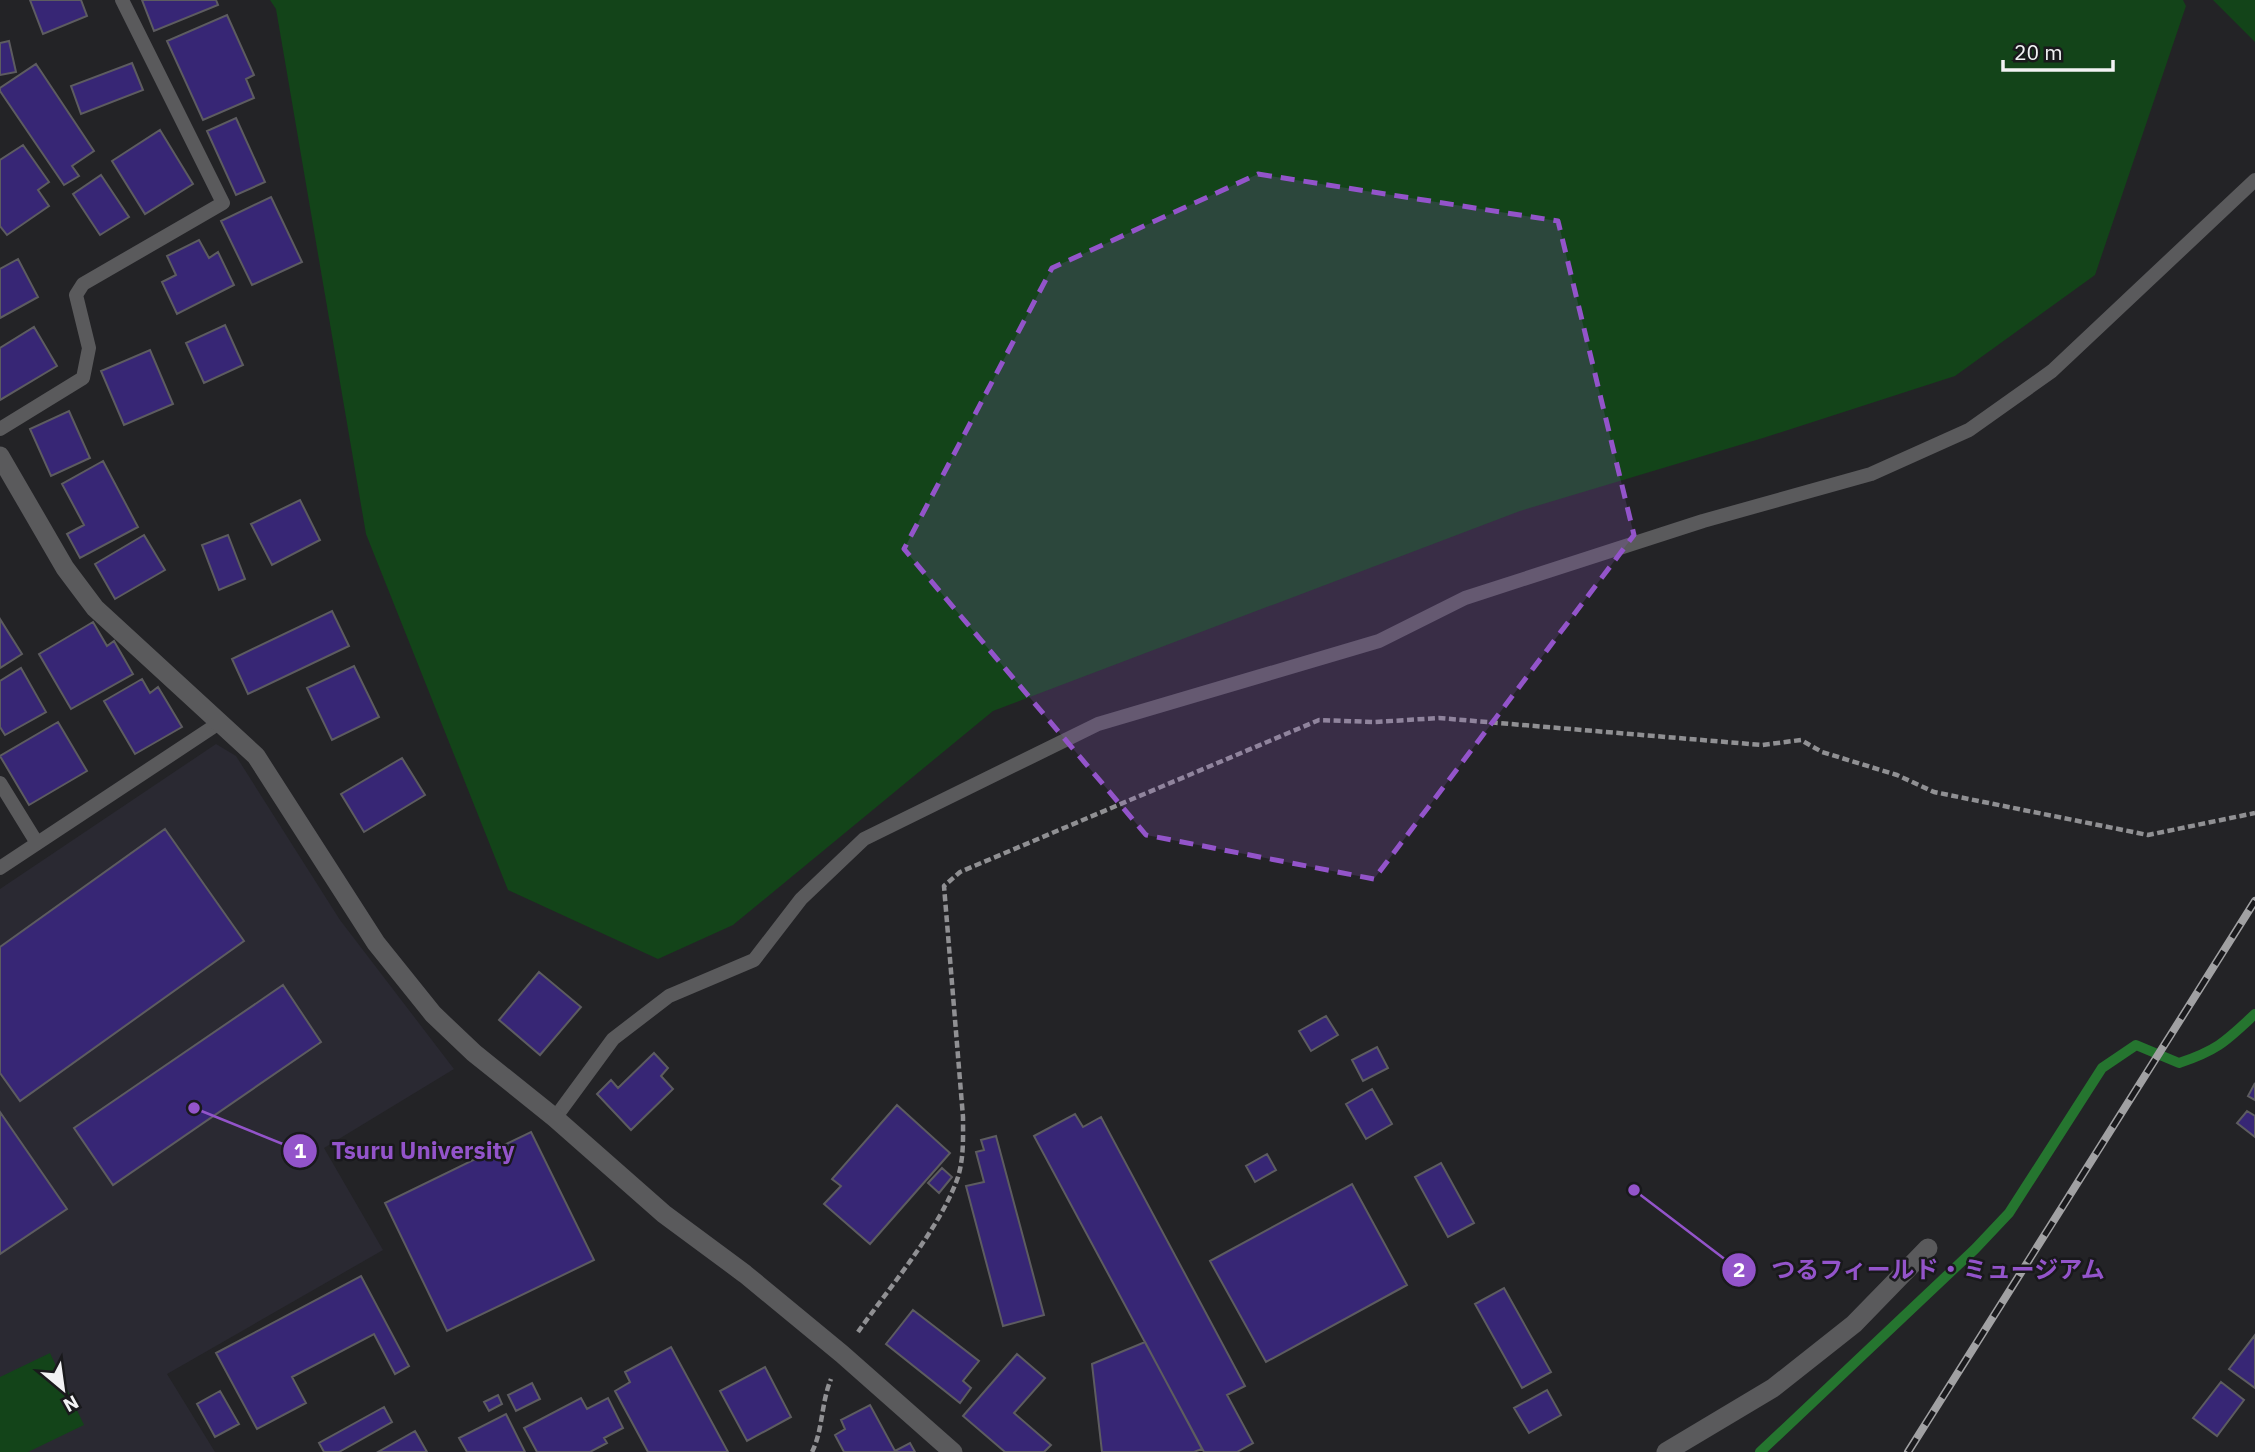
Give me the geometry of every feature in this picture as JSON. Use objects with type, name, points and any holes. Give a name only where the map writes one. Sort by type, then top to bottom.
[{"type":"street","points":[[0,456],[65,568],[95,608],[256,756],[376,943],[433,1014],[474,1053],[555,1118],[664,1214],[745,1274],[842,1354],[953,1452]]},
{"type":"street","points":[[1666,1452],[1773,1388],[1854,1324],[1927,1248]]},
{"type":"lane","points":[[0,429],[83,378],[89,348],[76,295],[83,284],[223,203],[122,0]]},
{"type":"lane","points":[[555,1118],[613,1039],[669,996],[754,960],[802,899],[863,839],[1098,724],[1380,641],[1465,598],[1703,521],[1871,474],[1969,430],[2052,371],[2255,180]]},
{"type":"lane","points":[[0,868],[219,723]]},
{"type":"lane","points":[[0,783],[37,842]]},
{"type":"path","points":[[811,1452],[816,1443],[824,1395],[842,1354],[926,1237],[949,1196],[960,1165],[963,1117],[944,886],[960,872],[1320,720],[1375,722],[1439,718],[1762,745],[1801,740],[1822,752],[1897,775],[1934,792],[2148,835],[2255,813]]},
{"type":"highlighted area","points":[[1258,174],[1558,221],[1634,535],[1374,879],[1146,835],[904,549],[1052,268]]},
{"type":"shaded area","points":[[216,744],[236,756],[340,920],[454,1069],[324,1148],[383,1250],[167,1374],[215,1452],[0,1452],[0,889]]},
{"type":"green space","points":[[270,0],[2183,0],[2186,6],[2095,275],[1955,376],[1763,438],[1520,511],[993,711],[733,925],[658,959],[508,890],[366,534],[276,9]]},
{"type":"green space","points":[[2213,0],[2255,0],[2255,42]]},
{"type":"green space","points":[[50,1353],[84,1425],[28,1452],[0,1452],[0,1377]]},
{"type":"building","points":[[30,0],[81,0],[87,16],[43,34]]},
{"type":"building","points":[[142,0],[216,0],[218,5],[154,31]]},
{"type":"building","points":[[227,15],[254,75],[246,79],[254,98],[203,120],[167,41]]},
{"type":"building","points":[[9,41],[16,72],[0,75],[0,43]]},
{"type":"building","points":[[132,63],[143,90],[81,114],[71,86]]},
{"type":"building","points":[[36,64],[94,151],[72,166],[79,176],[64,185],[0,91],[0,88]]},
{"type":"building","points":[[236,118],[265,182],[236,195],[207,131]]},
{"type":"building","points":[[160,130],[193,184],[145,214],[112,161]]},
{"type":"building","points":[[23,145],[49,182],[38,190],[49,206],[7,235],[0,226],[0,160]]},
{"type":"building","points":[[101,175],[129,217],[100,235],[73,194]]},
{"type":"building","points":[[271,197],[302,262],[252,285],[221,221]]},
{"type":"building","points":[[199,240],[209,258],[218,252],[234,285],[177,314],[162,282],[176,275],[167,256]]},
{"type":"building","points":[[18,259],[38,297],[0,318],[0,269]]},
{"type":"building","points":[[225,325],[243,365],[204,383],[186,343]]},
{"type":"building","points":[[34,327],[57,366],[0,400],[0,348]]},
{"type":"building","points":[[150,350],[173,404],[124,425],[101,371]]},
{"type":"building","points":[[69,411],[90,458],[51,476],[30,429]]},
{"type":"building","points":[[103,461],[138,527],[80,558],[67,534],[84,525],[62,484]]},
{"type":"building","points":[[300,500],[320,540],[272,565],[251,524]]},
{"type":"building","points":[[144,535],[165,570],[115,599],[95,564]]},
{"type":"building","points":[[228,535],[245,579],[219,590],[202,545]]},
{"type":"building","points":[[332,611],[349,646],[248,694],[232,659]]},
{"type":"building","points":[[0,619],[22,654],[0,668]]},
{"type":"building","points":[[93,622],[107,646],[114,641],[133,674],[71,709],[39,654]]},
{"type":"building","points":[[354,666],[379,717],[332,740],[307,688]]},
{"type":"building","points":[[21,668],[46,712],[5,735],[0,727],[0,681]]},
{"type":"building","points":[[142,679],[150,693],[158,687],[182,727],[135,754],[104,701]]},
{"type":"building","points":[[58,722],[87,771],[29,805],[0,756]]},
{"type":"building","points":[[402,758],[425,795],[364,832],[341,794]]},
{"type":"building","points":[[165,829],[244,941],[20,1101],[0,1073],[0,947]]},
{"type":"building","points":[[539,972],[581,1007],[540,1055],[499,1020]]},
{"type":"building","points":[[283,985],[321,1042],[113,1185],[74,1128]]},
{"type":"building","points":[[1326,1016],[1338,1035],[1311,1051],[1299,1031]]},
{"type":"building","points":[[1377,1047],[1388,1068],[1363,1081],[1352,1060]]},
{"type":"building","points":[[654,1053],[668,1068],[661,1076],[673,1089],[631,1130],[597,1094],[611,1080],[618,1088]]},
{"type":"building","points":[[2255,1083],[2255,1100],[2248,1096]]},
{"type":"building","points":[[1372,1089],[1392,1124],[1366,1139],[1346,1104]]},
{"type":"building","points":[[897,1105],[950,1153],[870,1244],[824,1204],[841,1186],[832,1179]]},
{"type":"building","points":[[2247,1111],[2255,1116],[2255,1137],[2237,1123]]},
{"type":"building","points":[[0,1112],[67,1209],[0,1254]]},
{"type":"building","points":[[1075,1114],[1083,1127],[1101,1117],[1245,1386],[1227,1395],[1253,1443],[1237,1452],[1204,1452],[1034,1136]]},
{"type":"building","points":[[531,1132],[594,1260],[447,1331],[385,1203]]},
{"type":"building","points":[[996,1136],[1044,1315],[1003,1326],[966,1186],[984,1182],[976,1152],[984,1150],[981,1140]]},
{"type":"building","points":[[1267,1154],[1276,1170],[1255,1182],[1246,1166]]},
{"type":"building","points":[[1441,1163],[1474,1223],[1448,1237],[1415,1177]]},
{"type":"building","points":[[942,1168],[952,1177],[939,1193],[928,1183]]},
{"type":"building","points":[[1352,1184],[1407,1285],[1266,1362],[1210,1261]]},
{"type":"building","points":[[361,1276],[409,1366],[395,1374],[374,1334],[292,1377],[306,1403],[257,1429],[216,1353]]},
{"type":"building","points":[[1504,1288],[1551,1372],[1522,1388],[1475,1304]]},
{"type":"building","points":[[913,1310],[979,1361],[963,1381],[971,1388],[960,1403],[886,1344]]},
{"type":"building","points":[[2255,1335],[2255,1388],[2229,1369]]},
{"type":"building","points":[[1145,1342],[1202,1449],[1194,1452],[1102,1452],[1092,1364]]},
{"type":"building","points":[[671,1347],[728,1452],[648,1452],[615,1391],[630,1382],[625,1372]]},
{"type":"building","points":[[1017,1354],[1045,1378],[1014,1413],[1051,1445],[1044,1452],[1005,1452],[963,1416]]},
{"type":"building","points":[[765,1367],[791,1417],[747,1441],[720,1391]]},
{"type":"building","points":[[2221,1382],[2244,1400],[2217,1436],[2193,1418]]},
{"type":"building","points":[[532,1383],[540,1399],[516,1411],[508,1395]]},
{"type":"building","points":[[1547,1390],[1561,1415],[1529,1433],[1514,1408]]},
{"type":"building","points":[[220,1391],[239,1424],[215,1437],[197,1404]]},
{"type":"building","points":[[498,1395],[502,1404],[489,1411],[484,1402]]},
{"type":"building","points":[[581,1398],[587,1409],[608,1398],[623,1428],[604,1438],[607,1443],[590,1452],[537,1452],[524,1428]]},
{"type":"building","points":[[870,1405],[895,1451],[910,1443],[915,1452],[844,1452],[835,1435],[845,1429],[841,1420]]},
{"type":"building","points":[[384,1407],[392,1422],[339,1452],[324,1452],[319,1443]]},
{"type":"building","points":[[506,1414],[525,1452],[467,1452],[459,1438]]},
{"type":"building","points":[[415,1431],[427,1452],[378,1452]]},
{"type":"waterway","points":[[1760,1452],[1975,1249],[2009,1213],[2102,1068],[2136,1045],[2179,1063],[2221,1044],[2255,1014]]},
{"type":"railway","points":[[1908,1452],[2255,901]]},
{"type":"place","name":"Tsuru University","points":[[194,1108]]},
{"type":"place","name":"つるフィールド・ミュージアム","points":[[1634,1190]]}]
